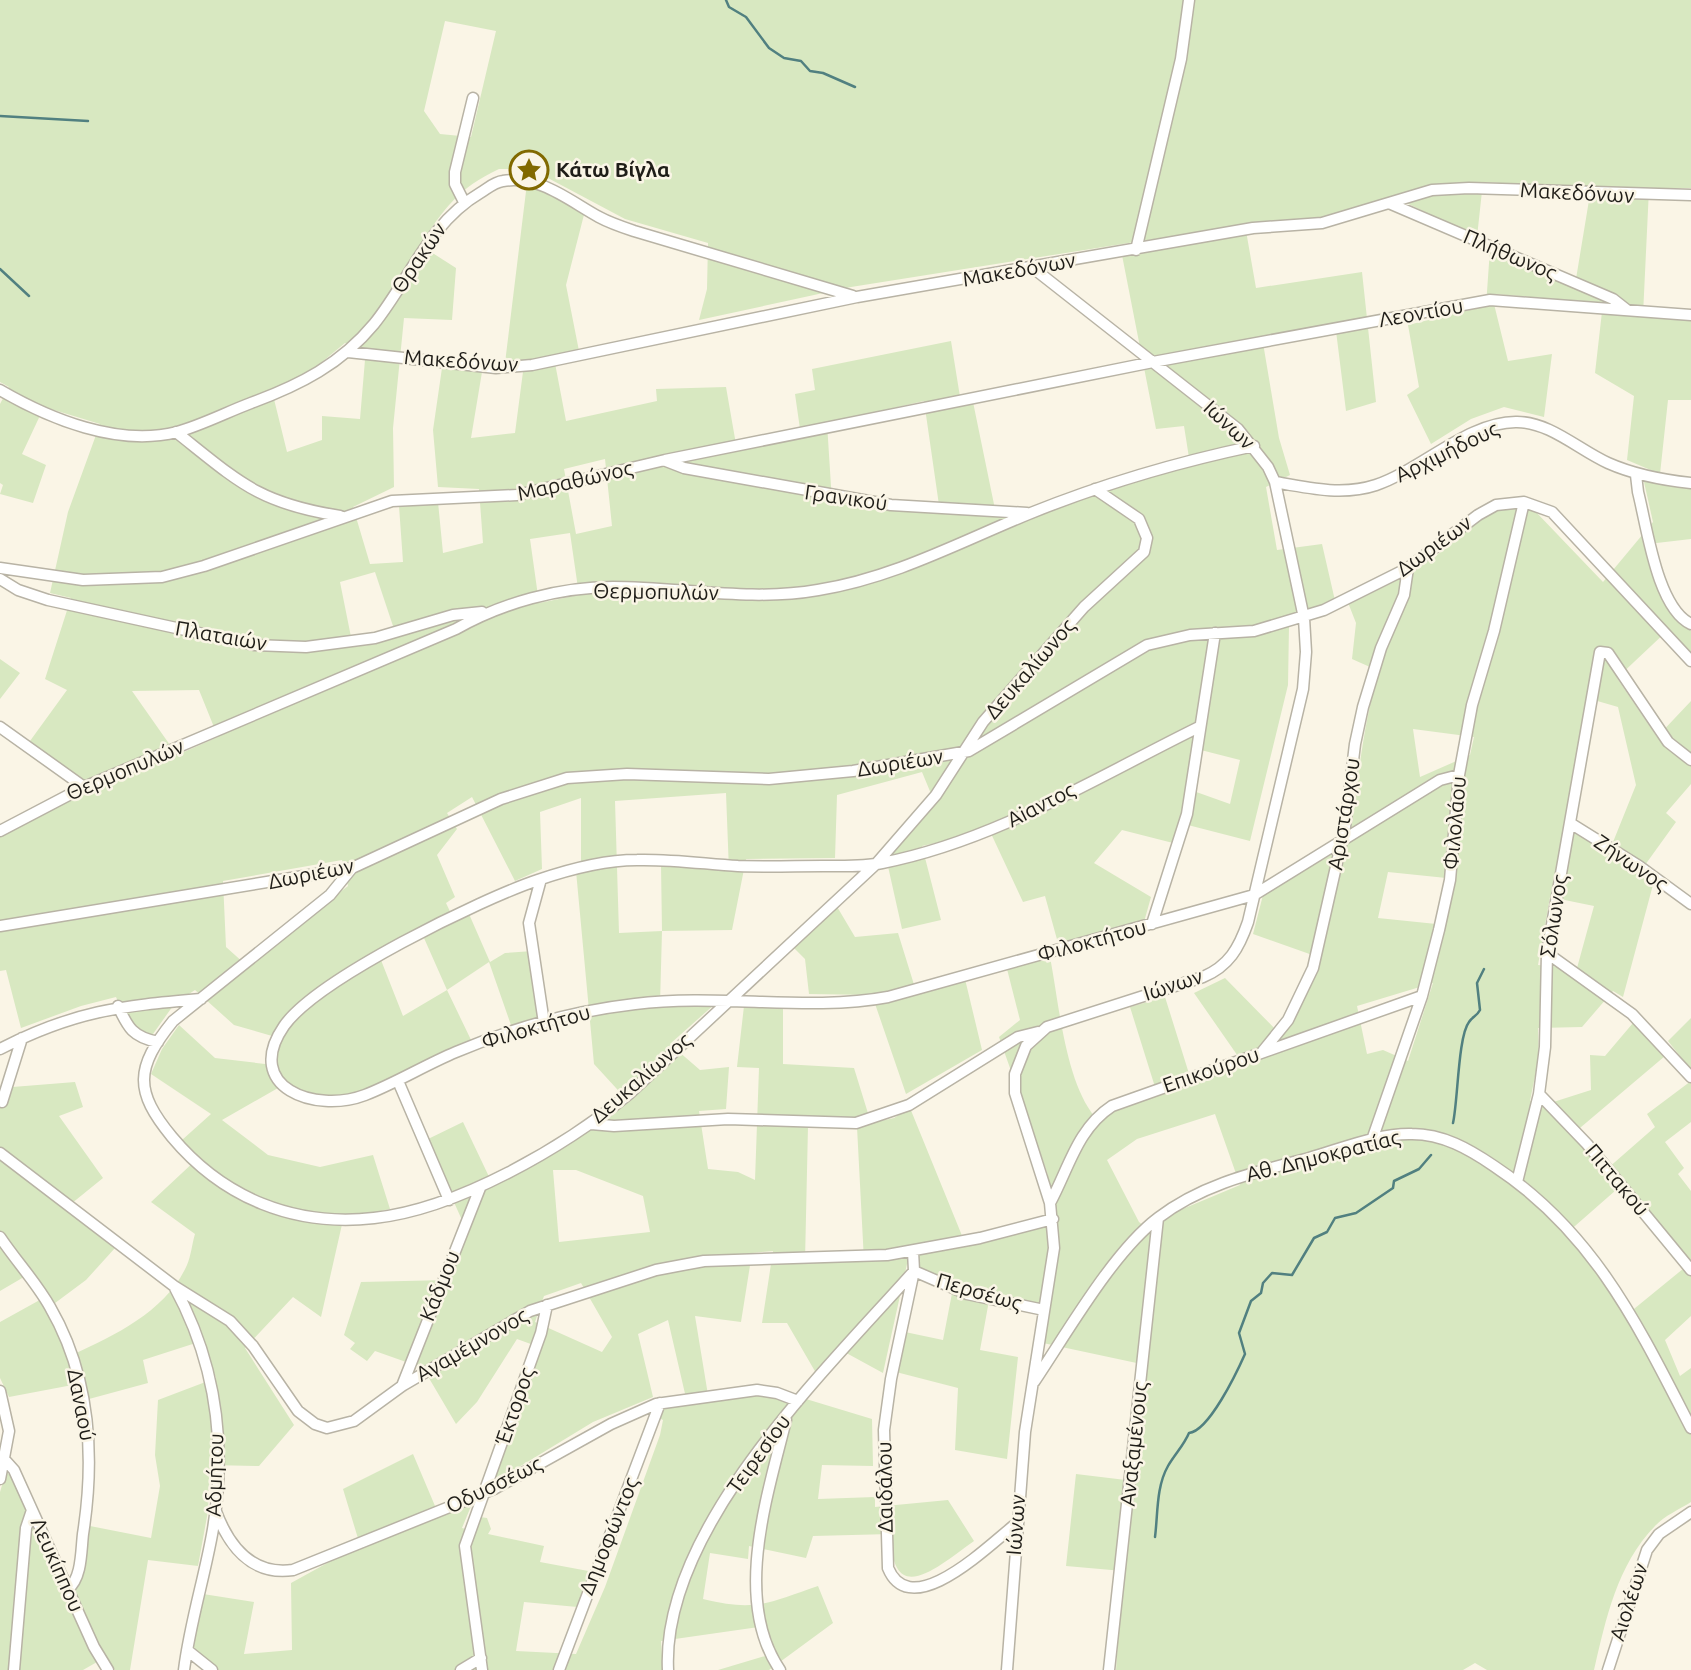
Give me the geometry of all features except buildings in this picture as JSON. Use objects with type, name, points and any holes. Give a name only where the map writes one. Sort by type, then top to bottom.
[{"type":"street","points":[[1136,250],[1181,59],[1189,0]]},
{"type":"street","points":[[464,202],[455,184],[455,172],[473,98]]},
{"type":"street","name":"Θρακών","points":[[0,390],[72,424],[136,434],[176,432],[282,391],[321,372],[348,352],[374,324],[447,217],[464,202],[499,181],[528,180],[540,183],[603,219],[634,231],[857,298]]},
{"type":"street","name":"Μακεδόνων","points":[[348,352],[496,368],[532,365],[857,298],[1253,228],[1322,223],[1447,188],[1691,195]]},
{"type":"street","name":"Πλήθωνος","points":[[1391,204],[1614,299],[1628,310]]},
{"type":"street","name":"Ιώνων","points":[[1007,1670],[1016,1524],[1032,1385],[1053,1260],[1050,1203],[1014,1084],[1021,1055],[1038,1032],[1064,1020],[1203,977],[1221,967],[1239,944],[1254,895],[1303,689],[1306,652],[1304,618],[1276,482],[1254,446],[1238,429],[1033,268]]},
{"type":"street","name":"Λεοντίου","points":[[1153,362],[1490,300],[1691,315]]},
{"type":"street","name":"Μαραθώνος","points":[[0,568],[92,580],[162,577],[204,566],[344,517],[407,499],[507,496],[665,460],[1153,362]]},
{"type":"street","name":"Αρχιμήδους","points":[[1276,482],[1329,490],[1368,487],[1399,475],[1481,431],[1515,421],[1542,427],[1636,475],[1691,483]]},
{"type":"street","points":[[176,432],[244,486],[265,497],[297,509],[344,517]]},
{"type":"street","name":"Θερμοπυλών","points":[[0,830],[84,787],[456,629],[487,612],[523,601],[609,587],[756,594],[818,590],[866,579],[944,551],[1031,513],[1095,489],[1194,458],[1254,446]]},
{"type":"street","name":"Γρανικού","points":[[665,460],[684,468],[891,505],[1031,513]]},
{"type":"street","points":[[1636,475],[1665,594],[1674,611],[1691,624]]},
{"type":"street","name":"Δευκαλίωνος","points":[[352,868],[330,895],[173,1021],[158,1042],[144,1078],[150,1109],[192,1161],[229,1189],[277,1210],[329,1219],[387,1216],[449,1200],[480,1188],[591,1124],[629,1094],[876,864],[936,795],[983,722],[1084,607],[1144,552],[1147,538],[1139,519],[1095,489]]},
{"type":"street","name":"Δωριέων","points":[[0,926],[352,868],[501,799],[567,778],[627,774],[769,779],[853,771],[963,753],[986,743],[1141,648],[1180,636],[1254,631],[1304,618],[1408,568],[1486,509],[1505,502],[1524,502]]},
{"type":"street","points":[[1524,502],[1544,508],[1560,520],[1691,661]]},
{"type":"street","name":"Φιλολάου","points":[[1372,1140],[1422,996],[1450,880],[1459,775],[1472,705],[1494,631],[1524,502]]},
{"type":"street","name":"Αριστάρχου","points":[[1263,1051],[1288,1020],[1309,978],[1343,841],[1355,744],[1363,707],[1381,648],[1404,595],[1408,568]]},
{"type":"street","name":"Πλαταιών","points":[[0,579],[18,590],[48,600],[254,645],[306,647],[375,638],[453,615],[487,612]]},
{"type":"street","points":[[1152,924],[1187,814],[1216,634]]},
{"type":"street","name":"Σόλωνος","points":[[1517,1182],[1539,1094],[1545,1047],[1547,953],[1597,659],[1602,650],[1608,653],[1668,742],[1691,760]]},
{"type":"street","points":[[0,727],[84,787]]},
{"type":"street","name":"Aiαντος","points":[[876,864],[1002,825],[1199,727]]},
{"type":"street","name":"Φιλοκτήτου","points":[[876,864],[740,866],[634,860],[594,865],[541,879],[505,893],[352,971],[298,1010],[275,1044],[273,1060],[279,1082],[295,1095],[309,1100],[346,1101],[398,1081],[471,1046],[589,1010],[637,1003],[728,999],[846,1002],[877,999],[1254,895],[1440,780],[1459,775]]},
{"type":"street","name":"Ζήνωνος","points":[[1570,823],[1639,866],[1691,904]]},
{"type":"street","points":[[541,879],[529,923],[544,1023]]},
{"type":"street","points":[[1547,953],[1632,1014],[1691,1077]]},
{"type":"street","name":"Επικούρου","points":[[1050,1203],[1081,1136],[1104,1111],[1263,1051],[1422,996]]},
{"type":"street","points":[[0,1049],[66,1020],[118,1006],[202,999]]},
{"type":"street","points":[[118,1006],[130,1031],[143,1039],[158,1042]]},
{"type":"street","points":[[591,1124],[614,1126],[728,1119],[856,1123],[900,1110],[1018,1037],[1038,1032]]},
{"type":"street","points":[[2,1102],[22,1038]]},
{"type":"street","points":[[398,1081],[449,1200]]},
{"type":"street","name":"Πιττακού","points":[[1539,1094],[1579,1134],[1689,1265]]},
{"type":"street","name":"Αθ. Δημοκρατίας","points":[[1032,1385],[1122,1254],[1158,1218],[1226,1182],[1372,1140],[1404,1134],[1443,1138],[1484,1159],[1556,1214],[1605,1272],[1638,1326],[1691,1429]]},
{"type":"street","name":"Αγαμέμνονος","points":[[0,1153],[174,1286],[235,1325],[298,1411],[315,1424],[332,1428],[346,1424],[384,1401],[402,1386],[517,1317],[656,1270],[698,1262],[853,1257],[913,1251],[1052,1219]]},
{"type":"street","name":"Κάδμου","points":[[402,1386],[480,1188]]},
{"type":"street","name":"Αναξαμένους","points":[[1109,1670],[1158,1218]]},
{"type":"street","name":"Δαναού","points":[[0,1237],[55,1316],[74,1365],[86,1410],[90,1462],[87,1503],[77,1577],[68,1589]]},
{"type":"street","name":"Δαιδάλου","points":[[913,1251],[914,1271],[891,1378],[884,1430],[888,1567],[895,1581],[903,1586],[927,1587],[943,1580],[1016,1524]]},
{"type":"street","name":"Περσέως","points":[[914,1271],[967,1294],[1044,1310]]},
{"type":"street","name":"Τειρεσίου","points":[[668,1670],[672,1612],[691,1558],[728,1495],[798,1401],[914,1271]]},
{"type":"street","name":"Αδμήτου","points":[[174,1286],[193,1324],[213,1387],[218,1439],[215,1509],[184,1670]]},
{"type":"street","name":"Έκτορος","points":[[482,1670],[465,1551],[541,1333],[547,1305]]},
{"type":"street","name":"Οδυσσέως","points":[[215,1509],[228,1539],[242,1555],[262,1568],[284,1571],[299,1568],[484,1493],[625,1416],[660,1403],[757,1390],[778,1393],[798,1401]]},
{"type":"street","points":[[0,1391],[8,1423],[5,1460],[0,1479]]},
{"type":"street","name":"Δημοφώντος","points":[[559,1670],[660,1403]]},
{"type":"street","points":[[780,1670],[762,1631],[757,1559],[760,1531],[786,1416]]},
{"type":"street","name":"Λευκίππου","points":[[5,1460],[14,1470],[94,1647],[108,1670]]},
{"type":"street","points":[[14,1670],[26,1528],[32,1510]]},
{"type":"street","name":"Αιολέων","points":[[1608,1670],[1647,1550],[1659,1534],[1691,1512]]},
{"type":"street","points":[[187,1650],[212,1670]]},
{"type":"street","points":[[461,1670],[481,1658]]},
{"type":"green space","points":[[0,0],[1691,0],[1691,188],[1649,189],[1643,315],[1691,319],[1691,400],[1668,400],[1660,474],[1627,460],[1634,396],[1595,373],[1603,303],[1495,294],[1494,304],[1508,361],[1552,354],[1544,417],[1504,407],[1471,419],[1431,444],[1407,395],[1419,387],[1408,325],[1486,306],[1490,249],[1575,285],[1591,188],[1483,182],[1477,237],[1394,197],[1325,217],[1245,225],[1256,288],[1362,272],[1376,402],[1346,411],[1335,323],[1262,337],[1279,438],[1290,475],[1266,487],[1277,550],[1322,544],[1336,605],[1289,626],[1288,685],[1250,841],[1184,824],[1173,843],[1122,830],[1094,863],[1151,897],[1144,922],[1058,943],[1045,896],[1023,902],[987,825],[949,840],[922,846],[941,920],[902,929],[885,853],[934,801],[922,772],[837,795],[835,858],[746,859],[732,930],[662,931],[660,1004],[716,1003],[670,1044],[700,1070],[729,1067],[726,1109],[699,1111],[708,1169],[738,1172],[755,1180],[759,1068],[737,1067],[744,1006],[783,1006],[783,1064],[854,1068],[871,1123],[894,1118],[910,1108],[965,1243],[1056,1220],[1047,1172],[999,1037],[1020,1020],[1007,969],[1050,957],[1070,1063],[1085,1102],[1095,1117],[1155,1087],[1130,1007],[1165,997],[1191,1080],[1242,1062],[1194,993],[1225,978],[1279,1033],[1299,1006],[1313,978],[1318,957],[1253,934],[1263,895],[1346,846],[1368,715],[1379,671],[1352,659],[1356,623],[1347,600],[1437,555],[1479,517],[1508,506],[1535,511],[1603,582],[1653,522],[1644,482],[1646,479],[1691,486],[1691,539],[1648,544],[1667,606],[1691,631],[1691,653],[1668,630],[1617,678],[1657,737],[1691,701],[1691,784],[1666,813],[1676,822],[1640,872],[1654,881],[1623,997],[1613,991],[1582,1027],[1538,1028],[1539,1056],[1530,1101],[1544,1105],[1591,1090],[1590,1055],[1605,1056],[1633,1023],[1665,1056],[1574,1133],[1607,1169],[1655,1127],[1647,1114],[1691,1081],[1691,1122],[1665,1142],[1684,1168],[1678,1174],[1691,1191],[1691,1316],[1665,1340],[1680,1376],[1691,1368],[1691,1502],[1659,1522],[1631,1558],[1615,1594],[1594,1670],[1487,1670],[1475,1663],[1463,1670],[1116,1670],[1123,1571],[1066,1566],[1076,1474],[1134,1481],[1146,1365],[1043,1343],[1047,1308],[990,1295],[980,1350],[1018,1357],[1007,1459],[955,1450],[958,1388],[896,1372],[905,1332],[943,1340],[954,1283],[907,1264],[883,1373],[839,1349],[816,1373],[787,1323],[762,1323],[773,1251],[752,1253],[741,1322],[695,1316],[708,1395],[762,1394],[806,1399],[872,1419],[873,1466],[822,1465],[818,1499],[875,1497],[875,1507],[948,1500],[974,1541],[947,1561],[920,1575],[908,1576],[899,1571],[893,1557],[891,1534],[813,1536],[806,1558],[749,1546],[748,1559],[710,1553],[703,1599],[736,1605],[762,1604],[818,1586],[833,1623],[769,1670],[718,1670],[772,1654],[765,1626],[661,1641],[663,1670],[219,1670],[191,1652],[203,1594],[254,1602],[244,1654],[292,1650],[291,1583],[360,1545],[343,1489],[413,1454],[438,1513],[474,1499],[462,1528],[473,1531],[480,1517],[487,1518],[491,1529],[488,1534],[544,1546],[540,1562],[599,1573],[588,1608],[524,1602],[516,1651],[576,1654],[605,1587],[660,1435],[663,1420],[657,1417],[663,1402],[686,1398],[668,1320],[638,1334],[653,1397],[593,1422],[491,1484],[539,1347],[517,1339],[477,1402],[456,1424],[423,1368],[375,1351],[367,1361],[350,1349],[355,1343],[344,1335],[361,1282],[448,1280],[466,1229],[426,1140],[463,1122],[492,1183],[627,1100],[594,1064],[576,871],[581,870],[581,798],[540,812],[542,869],[515,881],[472,797],[447,813],[457,829],[437,855],[455,897],[446,903],[454,920],[469,914],[490,962],[505,953],[533,951],[539,1019],[512,1028],[489,962],[447,990],[472,1042],[379,1088],[340,1098],[321,1098],[285,1084],[222,1120],[268,1155],[320,1167],[373,1155],[390,1209],[343,1220],[321,1317],[293,1297],[245,1348],[294,1425],[259,1466],[210,1465],[208,1511],[198,1566],[148,1560],[130,1670],[115,1670],[104,1658],[83,1670],[0,1670],[0,1492],[6,1472],[21,1491],[63,1596],[79,1586],[90,1526],[151,1538],[160,1486],[155,1455],[158,1400],[216,1378],[202,1341],[143,1360],[148,1383],[89,1399],[83,1383],[9,1397],[0,1378],[0,1322],[47,1296],[29,1274],[0,1291],[0,1088],[75,1082],[83,1107],[59,1116],[103,1178],[66,1208],[115,1248],[86,1280],[47,1309],[67,1355],[74,1354],[123,1329],[154,1308],[178,1281],[190,1258],[195,1234],[151,1202],[197,1159],[182,1140],[211,1114],[151,1074],[162,1049],[179,1025],[215,1058],[274,1065],[279,1038],[234,1025],[195,990],[175,1003],[153,1034],[139,1036],[125,1019],[116,997],[81,1006],[21,1028],[6,970],[0,971],[0,836],[93,788],[30,741],[67,690],[45,679],[71,598],[50,593],[68,512],[100,424],[44,407],[22,454],[46,465],[33,503],[0,494],[3,485],[0,483],[0,404],[9,387],[0,382]],"holes":[[[445,21],[496,31],[471,137],[440,134],[424,111]],[[499,169],[531,169],[625,219],[708,243],[707,289],[699,320],[851,287],[1217,229],[1121,250],[1156,429],[1184,426],[1190,464],[1105,488],[1023,521],[996,514],[973,402],[961,403],[951,341],[812,369],[815,390],[795,394],[801,436],[737,450],[726,387],[656,389],[657,401],[566,421],[554,358],[579,351],[566,285],[587,203],[528,175],[505,363],[524,364],[515,433],[471,438],[482,372],[442,368],[433,430],[438,487],[479,489],[483,543],[443,553],[438,502],[415,501],[399,506],[403,562],[370,564],[353,507],[394,487],[393,428],[404,318],[452,320],[456,268],[420,245],[445,210],[462,192]],[[345,343],[366,348],[360,419],[322,416],[322,440],[287,452],[272,391],[305,376]],[[924,401],[940,512],[877,510],[832,502],[827,423]],[[605,459],[612,526],[576,534],[564,469]],[[570,533],[579,595],[539,603],[530,539]],[[375,572],[396,635],[377,644],[353,647],[340,582]],[[199,690],[218,737],[177,755],[132,691]],[[1587,698],[1618,707],[1636,785],[1609,852],[1565,828]],[[1413,729],[1474,737],[1470,755],[1420,777]],[[1193,748],[1240,760],[1230,804],[1185,788]],[[726,793],[729,871],[661,865],[662,931],[619,933],[615,801]],[[342,860],[348,886],[245,964],[226,947],[223,881]],[[1388,872],[1456,879],[1446,925],[1378,918]],[[1550,897],[1594,906],[1577,968],[1538,965]],[[420,929],[447,990],[403,1016],[377,950]],[[1433,983],[1408,1061],[1383,1050],[1367,1054],[1357,1006]],[[1215,1114],[1240,1185],[1173,1213],[1161,1223],[1160,1239],[1139,1222],[1107,1160],[1137,1139]],[[808,1126],[857,1127],[864,1261],[805,1261]],[[553,1170],[576,1170],[643,1196],[650,1232],[559,1242]],[[1624,1183],[1689,1264],[1629,1313],[1567,1233]],[[581,1283],[612,1337],[602,1352],[535,1322],[544,1296]]]},
{"type":"green space","points":[[0,659],[20,673],[0,699]]},
{"type":"green space","points":[[836,905],[855,937],[898,933],[916,991],[965,979],[982,1050],[906,1094],[872,995],[809,994],[805,959],[791,945]]},
{"type":"green space","points":[[1691,1018],[1691,1070],[1668,1041]]},
{"type":"waterway","points":[[726,0],[729,7],[746,17],[769,48],[784,58],[801,61],[810,71],[823,73],[855,87]]},
{"type":"waterway","points":[[0,116],[88,121]]},
{"type":"waterway","points":[[0,269],[29,296]]},
{"type":"waterway","points":[[1453,1123],[1465,1029],[1480,1010],[1477,983],[1484,969]]},
{"type":"waterway","points":[[1155,1537],[1159,1492],[1164,1474],[1189,1433],[1197,1430],[1222,1400],[1236,1374],[1245,1354],[1239,1333],[1251,1301],[1261,1293],[1263,1283],[1272,1273],[1292,1275],[1314,1238],[1327,1232],[1335,1218],[1356,1213],[1393,1188],[1394,1181],[1419,1169],[1431,1155]]},
{"type":"place","name":"Κάτω Βίγλα","points":[[529,170]]}]
